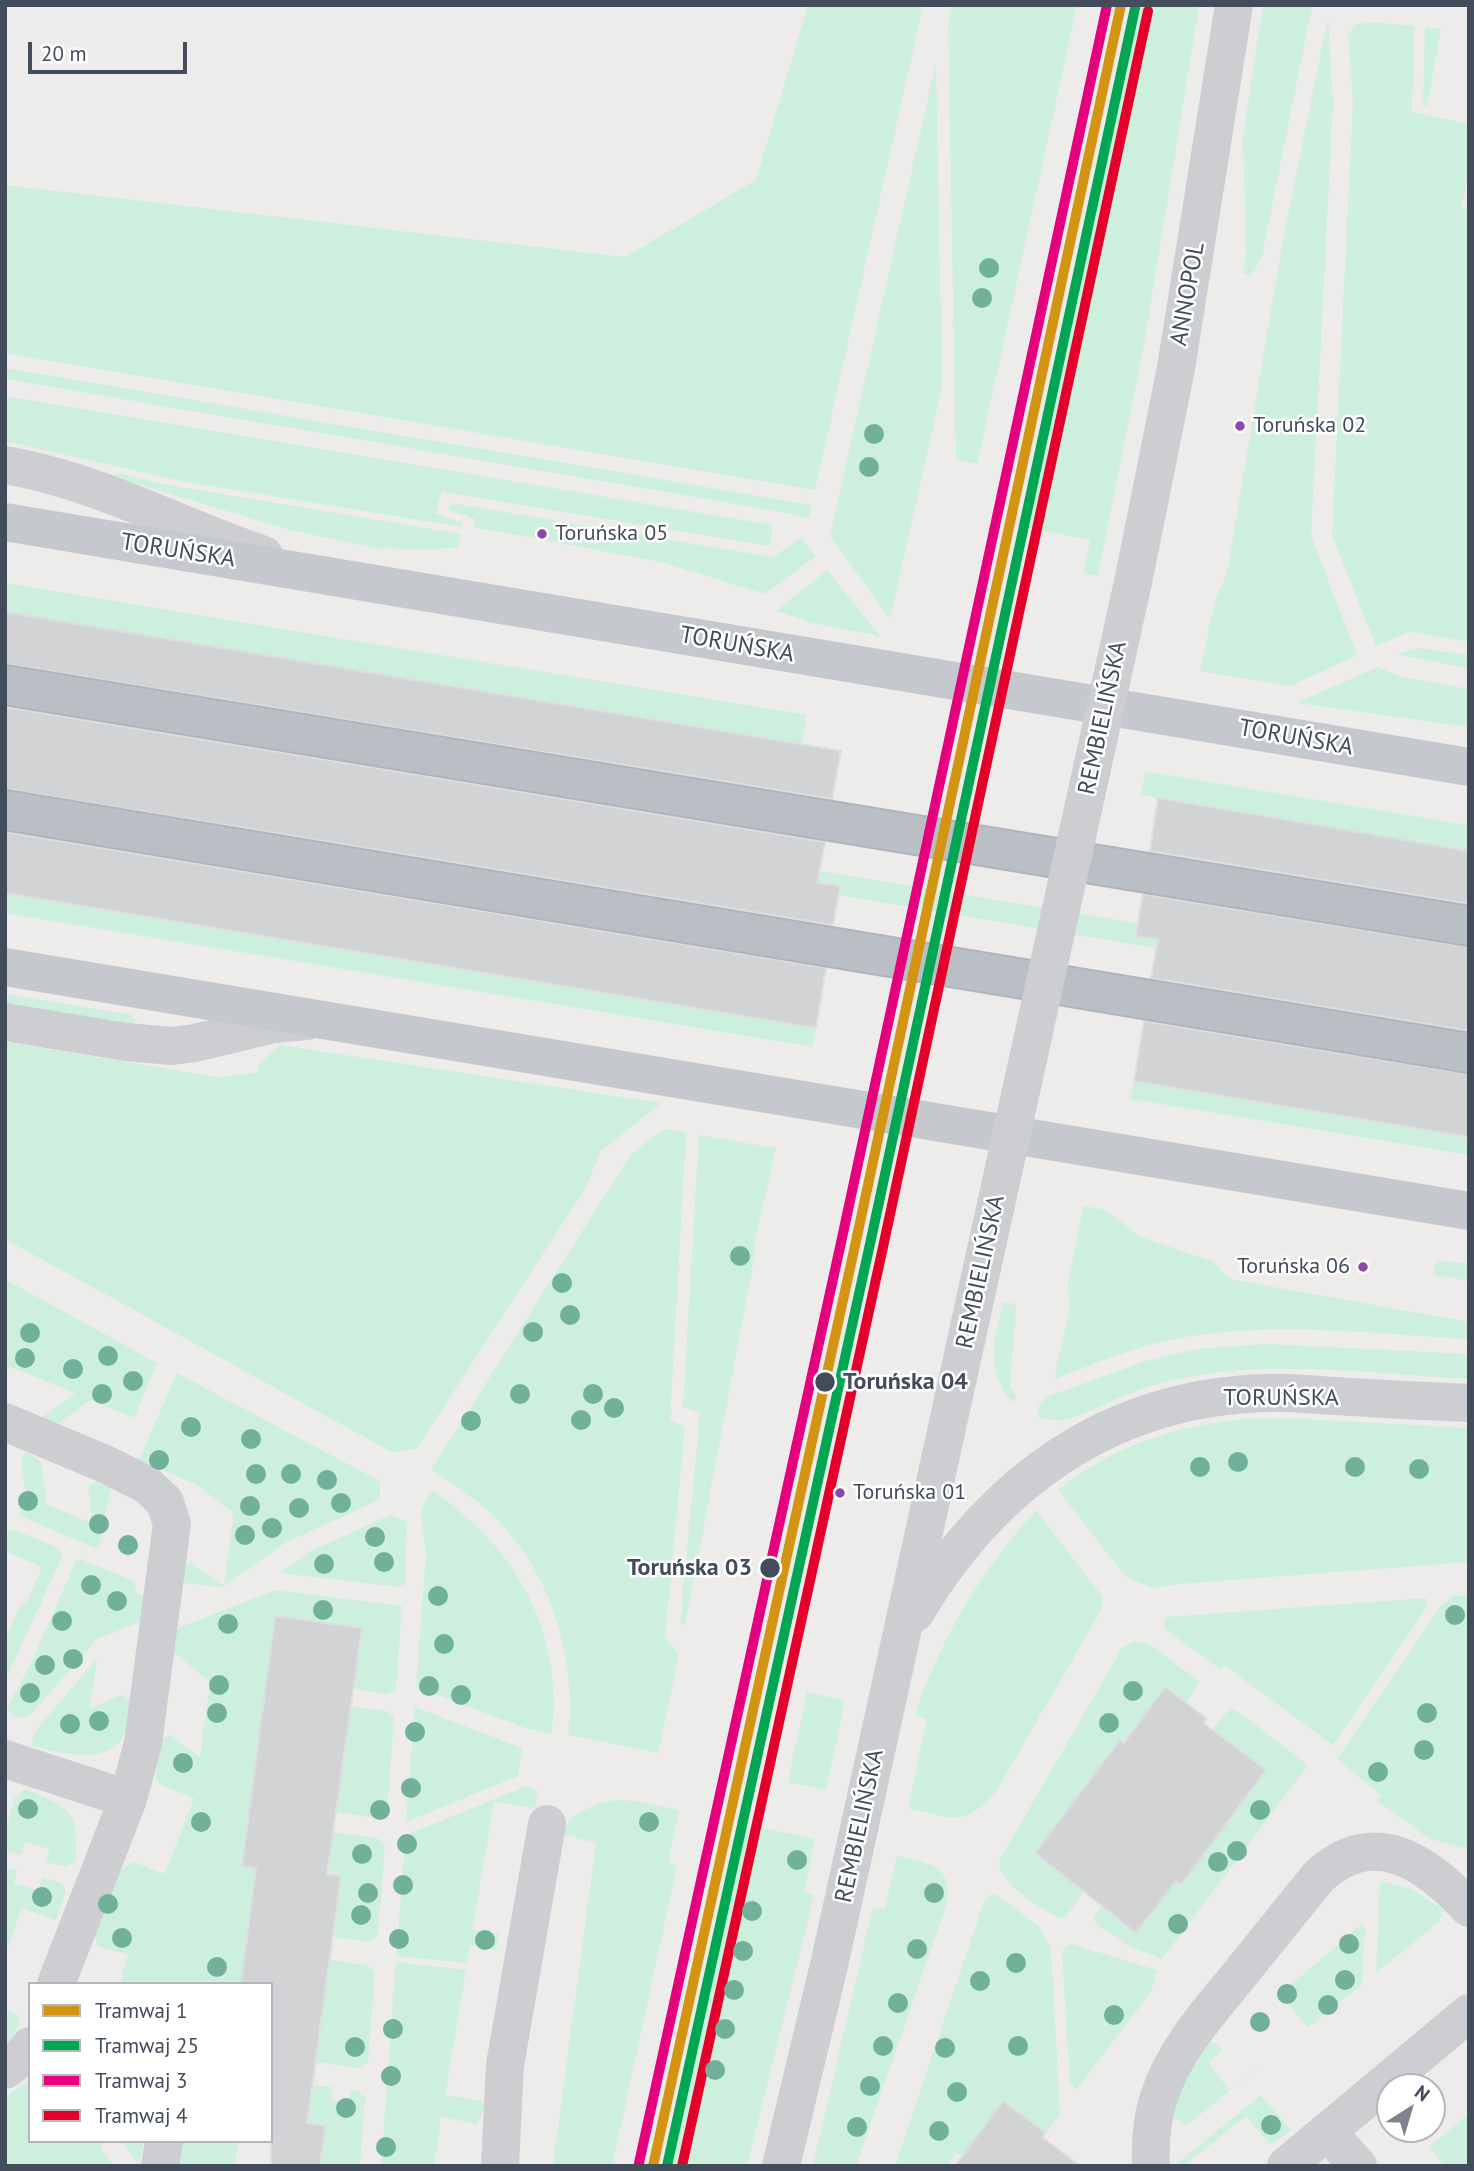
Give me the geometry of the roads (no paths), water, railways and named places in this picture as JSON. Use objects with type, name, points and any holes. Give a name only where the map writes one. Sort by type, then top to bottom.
[{"type":"highway","points":[[5,685],[1469,926]]},
{"type":"highway","points":[[5,810],[1469,1053]]},
{"type":"main road","name":"TORUŃSKA","points":[[5,522],[1469,767]]},
{"type":"main road","points":[[5,967],[1469,1211]]},
{"type":"street","name":"ANNOPOL","points":[[1133,582],[1178,354],[1234,5]]},
{"type":"street","points":[[5,465],[71,480],[233,545],[357,581]]},
{"type":"street","name":"REMBIELIŃSKA","points":[[780,2166],[866,1799],[1133,582]]},
{"type":"street","points":[[5,1023],[126,1042],[172,1045],[195,1043],[273,1024],[337,1022]]},
{"type":"street","name":"TORUŃSKA","points":[[900,1643],[946,1565],[986,1518],[1014,1491],[1058,1456],[1133,1417],[1199,1399],[1269,1393],[1469,1404]]},
{"type":"street","points":[[5,1422],[135,1478],[157,1493],[170,1513],[172,1539],[137,1770],[57,1982]]},
{"type":"street","points":[[5,1759],[128,1798]]},
{"type":"street","points":[[500,2166],[505,2065],[547,1824]]},
{"type":"street","points":[[1151,2166],[1154,2113],[1159,2094],[1179,2055],[1230,1986],[1319,1876],[1332,1864],[1345,1857],[1375,1851],[1406,1858],[1437,1876],[1469,1909]]},
{"type":"street","points":[[1286,2166],[1469,2013]]},
{"type":"street","points":[[5,2070],[28,2048]]},
{"type":"street","points":[[1327,2131],[1358,2166]]},
{"type":"street","points":[[160,2166],[164,2143]]},
{"type":"tram line","name":"3","points":[[639,2163],[842,1238],[1107,5]]},
{"type":"tram line","name":"1","points":[[653,2166],[856,1241],[1121,5]]},
{"type":"tram line","name":"25","points":[[667,2166],[870,1244],[1135,8]]},
{"type":"tram line","name":"4","points":[[682,2166],[883,1247],[1148,11]]},
{"type":"place","name":"Toruńska 02","points":[[1240,426]]},
{"type":"place","name":"Toruńska 05","points":[[542,534]]},
{"type":"place","name":"Toruńska 06","points":[[1363,1267]]},
{"type":"place","name":"Toruńska 04","points":[[825,1382]]},
{"type":"place","name":"Toruńska 01","points":[[840,1493]]},
{"type":"place","name":"Toruńska 03","points":[[770,1568]]}]
